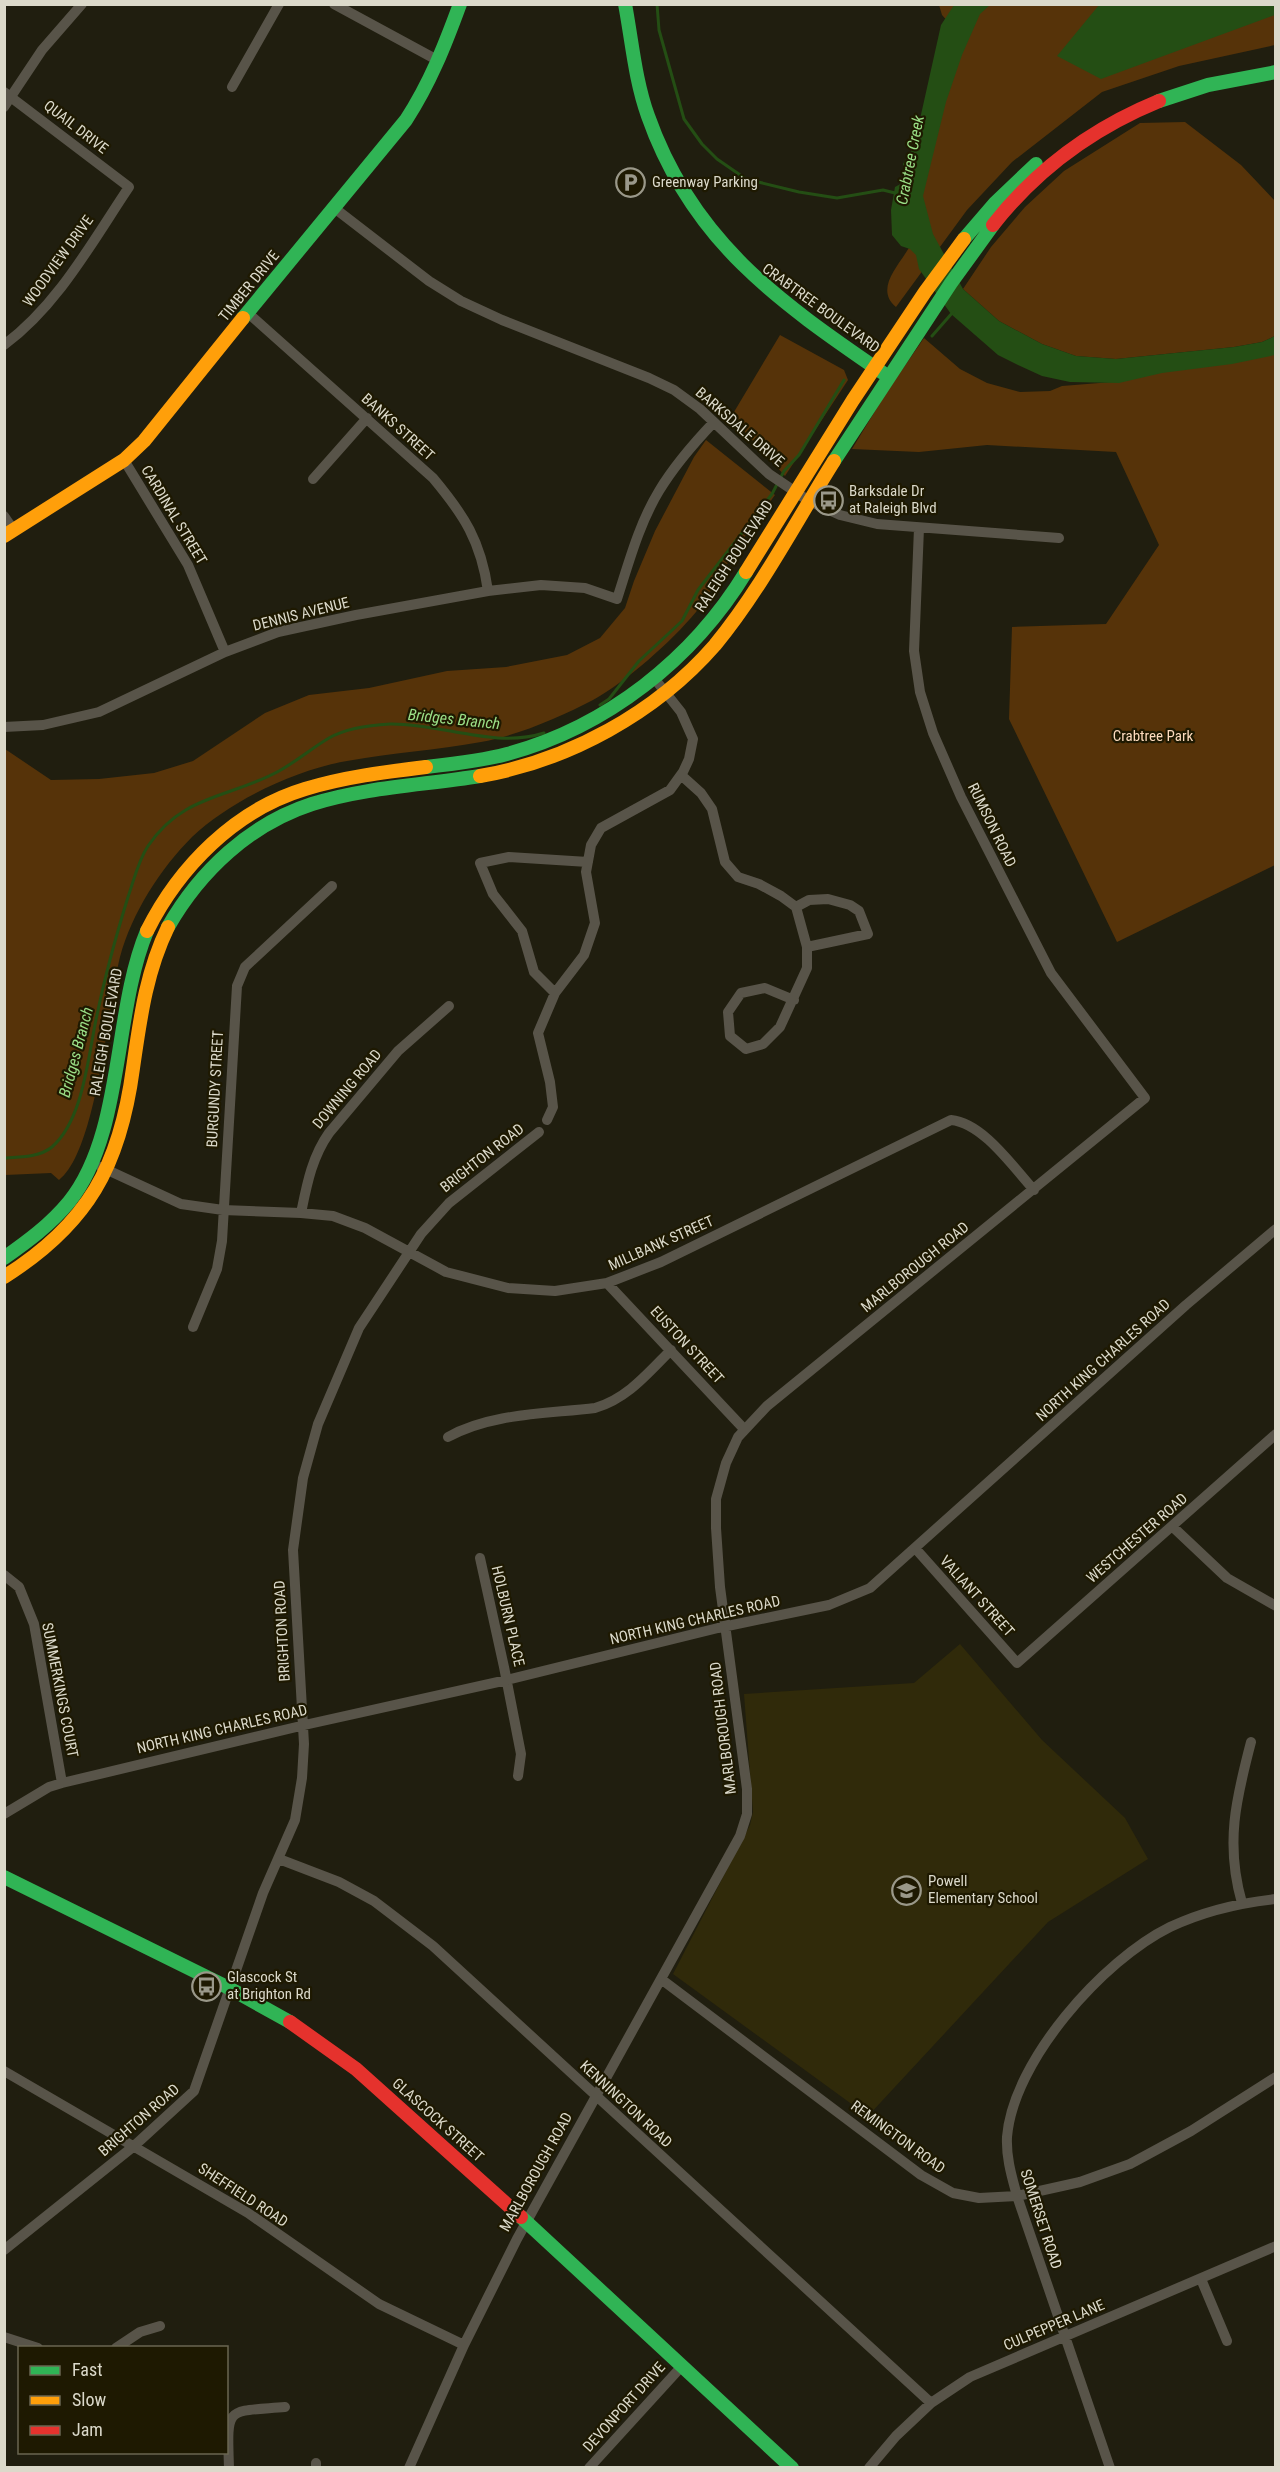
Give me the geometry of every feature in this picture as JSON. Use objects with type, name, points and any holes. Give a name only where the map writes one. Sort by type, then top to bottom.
[{"type":"main road","name":"TIMBER DRIVE","points":[[9,532],[124,460],[152,432],[406,120],[439,61],[460,4]]},
{"type":"main road","name":"CRABTREE BOULEVARD","points":[[625,4],[632,54],[647,115],[667,163],[688,201],[724,249],[760,285],[887,376]]},
{"type":"main road","name":"RALEIGH BOULEVARD","points":[[4,1258],[46,1227],[76,1191],[93,1162],[110,1107],[125,1008],[135,964],[157,913],[173,887],[210,846],[251,814],[292,793],[330,780],[355,775],[480,759],[528,747],[584,723],[636,692],[691,645],[718,613],[738,585],[873,366],[963,238],[986,211],[1023,175],[1093,122],[1124,105],[1172,84],[1223,69],[1275,60]]},
{"type":"main road","points":[[4,1277],[33,1260],[58,1239],[89,1201],[108,1170],[121,1134],[151,969],[172,921],[187,897],[221,858],[268,823],[316,802],[359,792],[484,776],[534,763],[593,738],[646,706],[689,671],[732,624],[887,376],[973,253],[1028,186],[1068,152],[1097,132],[1144,108],[1194,88],[1275,72]]},
{"type":"main road","name":"GLASCOCK STREET","points":[[4,1877],[229,1988],[294,2024],[356,2069],[429,2133],[792,2468]]},
{"type":"street","points":[[4,107],[8,94],[82,4]]},
{"type":"street","points":[[232,87],[279,4]]},
{"type":"street","points":[[334,4],[439,61]]},
{"type":"street","name":"QUAIL DRIVE","points":[[8,94],[129,187]]},
{"type":"street","name":"WOODVIEW DRIVE","points":[[4,345],[22,332],[50,303],[129,187]]},
{"type":"street","name":"BARKSDALE DRIVE","points":[[333,207],[429,281],[461,301],[512,325],[649,378],[674,390],[714,422],[750,457],[808,501],[840,514],[877,524],[1059,538]]},
{"type":"street","name":"BANKS STREET","points":[[248,313],[432,478],[457,507],[473,534],[486,574],[488,591]]},
{"type":"street","points":[[313,479],[367,418]]},
{"type":"street","name":"DENNIS AVENUE","points":[[4,727],[43,725],[99,712],[225,652],[278,632],[488,591],[541,585],[585,588],[617,599],[638,535],[659,491],[678,464],[714,422]]},
{"type":"street","name":"CARDINAL STREET","points":[[124,460],[188,565],[225,652]]},
{"type":"street","points":[[4,516],[9,532]]},
{"type":"street","name":"RUMSON ROAD","points":[[919,528],[914,651],[920,692],[933,733],[960,797],[1051,973],[1145,1098]]},
{"type":"street","points":[[547,1120],[553,1107],[550,1082],[538,1033],[555,993],[584,955],[595,923],[586,872],[591,845],[601,828],[670,790],[689,759],[693,739],[681,712],[654,678]]},
{"type":"street","points":[[681,775],[701,793],[711,809],[725,862],[738,877],[781,896],[796,907],[807,947],[807,968],[794,1000],[780,1027],[763,1044],[746,1050],[730,1036],[728,1012],[741,993],[765,988],[794,1000]]},
{"type":"street","points":[[555,993],[534,972],[522,931],[493,894],[480,862],[509,857],[588,862]]},
{"type":"street","name":"BURGUNDY STREET","points":[[193,1327],[217,1269],[222,1241],[237,986],[245,967],[332,886]]},
{"type":"street","points":[[796,907],[809,900],[828,899],[850,904],[859,911],[868,934],[807,947]]},
{"type":"street","name":"DOWNING ROAD","points":[[301,1213],[310,1169],[329,1132],[398,1051],[449,1006]]},
{"type":"street","name":"MARLBOROUGH ROAD","points":[[409,2468],[464,2345],[526,2223],[740,1836],[747,1815],[747,1789],[716,1528],[716,1499],[726,1463],[744,1429],[767,1406],[1145,1098]]},
{"type":"street","name":"MILLBANK STREET","points":[[93,1162],[181,1204],[223,1210],[333,1216],[365,1227],[446,1272],[508,1288],[555,1291],[607,1283],[662,1262],[951,1120],[961,1121],[986,1137],[1034,1190]]},
{"type":"street","name":"BRIGHTON ROAD","points":[[5,2250],[134,2146],[194,2091],[263,1893],[295,1820],[302,1778],[302,1726],[293,1550],[303,1478],[318,1424],[359,1328],[421,1234],[449,1203],[539,1132]]},
{"type":"street","name":"NORTH KING CHARLES ROAD","points":[[4,1814],[49,1787],[62,1783],[726,1627],[829,1605],[870,1588],[1186,1305],[1275,1229]]},
{"type":"street","name":"EUSTON STREET","points":[[607,1283],[744,1429]]},
{"type":"street","points":[[448,1437],[466,1427],[489,1421],[611,1404],[628,1392],[671,1350]]},
{"type":"street","name":"WESTCHESTER ROAD","points":[[1017,1663],[1173,1527],[1275,1434]]},
{"type":"street","points":[[1173,1527],[1227,1578],[1275,1606]]},
{"type":"street","name":"VALIANT STREET","points":[[915,1548],[1017,1663]]},
{"type":"street","name":"HOLBURN PLACE","points":[[480,1558],[521,1754],[518,1776]]},
{"type":"street","name":"SUMMERKINGS COURT","points":[[4,1575],[19,1587],[33,1624],[62,1783]]},
{"type":"street","points":[[1242,1903],[1234,1876],[1233,1846],[1241,1780],[1251,1742]]},
{"type":"street","name":"KENNINGTON ROAD","points":[[279,1859],[339,1882],[374,1901],[433,1946],[931,2403]]},
{"type":"street","name":"SOMERSET ROAD","points":[[1110,2468],[1017,2196],[1008,2164],[1007,2139],[1010,2116],[1020,2087],[1032,2063],[1060,2024],[1108,1969],[1168,1928],[1220,1907],[1275,1899]]},
{"type":"street","name":"REMINGTON ROAD","points":[[661,1979],[921,2175],[953,2193],[979,2198],[1017,2196],[1080,2182],[1130,2164],[1191,2131],[1275,2077]]},
{"type":"street","name":"SHEFFIELD ROAD","points":[[4,2071],[248,2213],[379,2304],[464,2345]]},
{"type":"street","name":"CULPEPPER LANE","points":[[869,2468],[896,2436],[931,2403],[970,2377],[1275,2246]]},
{"type":"street","points":[[1201,2279],[1227,2342]]},
{"type":"street","points":[[119,2346],[140,2332],[160,2325]]},
{"type":"street","points":[[4,2337],[32,2346]]},
{"type":"street","name":"DEVONPORT DRIVE","points":[[590,2468],[682,2366]]},
{"type":"street","points":[[229,2468],[228,2429],[231,2417],[241,2410],[285,2407]]},
{"type":"shaded area","name":"Powell Elementary School","points":[[960,1644],[1042,1740],[1125,1818],[1148,1859],[1048,1922],[868,2116],[673,1974],[750,1825],[753,1812],[744,1694],[914,1683]]},
{"type":"green space","points":[[939,5],[1275,5],[1275,45],[1179,66],[1102,92],[1012,162],[967,210],[896,307],[889,299],[887,290],[893,273],[913,239],[919,199],[959,34],[942,15]]},
{"type":"green space","points":[[1185,122],[1241,165],[1275,201],[1275,336],[1262,342],[1234,347],[1116,359],[1076,356],[1042,344],[999,321],[963,289],[991,247],[1025,207],[1064,171],[1140,123]]},
{"type":"green space","points":[[780,335],[844,370],[848,380],[785,476],[731,417]]},
{"type":"green space","name":"Crabtree Park","points":[[924,338],[960,369],[987,383],[1020,392],[1050,391],[1062,386],[1112,382],[1120,378],[1275,353],[1275,865],[1117,942],[1009,719],[1012,627],[1106,624],[1159,545],[1116,452],[987,445],[919,452],[852,449],[886,393]]},
{"type":"green space","points":[[706,440],[775,495],[686,624],[648,660],[606,692],[553,719],[495,739],[327,765],[264,789],[207,824],[192,837],[158,877],[148,892],[125,941],[115,979],[92,1109],[83,1140],[72,1164],[59,1180],[51,1173],[5,1175],[5,749],[51,780],[99,779],[154,773],[193,761],[265,713],[309,695],[369,688],[447,671],[506,667],[567,655],[600,638],[625,608],[655,531],[694,457]]},
{"type":"water","name":"Crabtree Creek","points":[[954,5],[990,5],[980,14],[962,55],[946,102],[923,196],[933,234],[963,289],[999,321],[1042,344],[1076,356],[1116,359],[1234,347],[1262,342],[1275,336],[1275,355],[1232,364],[1162,373],[1119,383],[1070,382],[1042,376],[998,355],[951,314],[919,269],[916,255],[910,249],[901,246],[892,235],[891,210],[895,187],[906,181],[907,174],[903,164],[914,146],[941,25]]},
{"type":"water","points":[[1099,5],[1275,5],[1275,15],[1101,79],[1057,56]]},
{"type":"waterway","name":"Crabtree Creek","points":[[657,4],[659,30],[684,119],[702,144],[717,159],[746,179],[799,192],[837,198],[883,190],[895,193]]},
{"type":"waterway","name":"Bridges Branch","points":[[932,336],[953,312]]},
{"type":"waterway","name":"Bridges Branch","points":[[600,705],[609,699],[639,661],[682,621],[698,590],[772,494],[784,471],[799,455],[844,380]]},
{"type":"waterway","name":"Bridges Branch","points":[[4,1158],[42,1153],[52,1147],[63,1135],[71,1120],[83,1086],[100,1000],[136,871],[148,846],[176,816],[208,799],[261,780],[292,763],[329,738],[358,728],[390,724],[409,725],[506,738],[544,733]]},
{"type":"traffic: fast","points":[[243,318],[406,120],[436,64],[460,4]]},
{"type":"traffic: fast","points":[[625,4],[637,74],[648,116],[666,160],[689,199],[714,233],[774,293],[883,373]]},
{"type":"traffic: fast","points":[[1159,101],[1208,85],[1276,72]]},
{"type":"traffic: fast","points":[[964,239],[995,203],[1036,164]]},
{"type":"traffic: fast","points":[[834,461],[951,283],[993,225]]},
{"type":"traffic: fast","points":[[426,767],[507,754],[544,742],[613,707],[644,686],[673,661],[725,604],[746,572]]},
{"type":"traffic: fast","points":[[168,927],[195,887],[229,852],[248,837],[289,813],[332,798],[480,776]]},
{"type":"traffic: fast","points":[[4,1258],[54,1218],[69,1202],[87,1174],[100,1142],[109,1108],[128,998],[136,963],[147,931]]},
{"type":"traffic: fast","points":[[4,1877],[229,1988],[290,2022]]},
{"type":"traffic: fast","points":[[521,2217],[792,2468]]},
{"type":"traffic: slow","points":[[746,572],[853,400],[925,292],[964,239]]},
{"type":"traffic: slow","points":[[4,536],[124,460],[144,441],[243,318]]},
{"type":"traffic: slow","points":[[480,776],[546,759],[577,746],[638,712],[692,670],[715,645],[748,601],[834,461]]},
{"type":"traffic: slow","points":[[147,931],[160,907],[193,863],[233,826],[255,811],[305,789],[335,781],[426,767]]},
{"type":"traffic: slow","points":[[4,1277],[58,1236],[95,1189],[109,1163],[127,1103],[149,979],[168,927]]},
{"type":"traffic: jam","points":[[993,225],[1028,186],[1068,152],[1111,124],[1159,101]]},
{"type":"traffic: jam","points":[[290,2022],[356,2069],[521,2217]]},
{"type":"place","name":"Greenway Parking","points":[[631,182]]},
{"type":"place","name":"Barksdale Dr at Raleigh Blvd","points":[[828,500]]},
{"type":"place","name":"Powell Elementary School","points":[[907,1890]]},
{"type":"place","name":"Glascock St at Brighton Rd","points":[[206,1986]]}]
